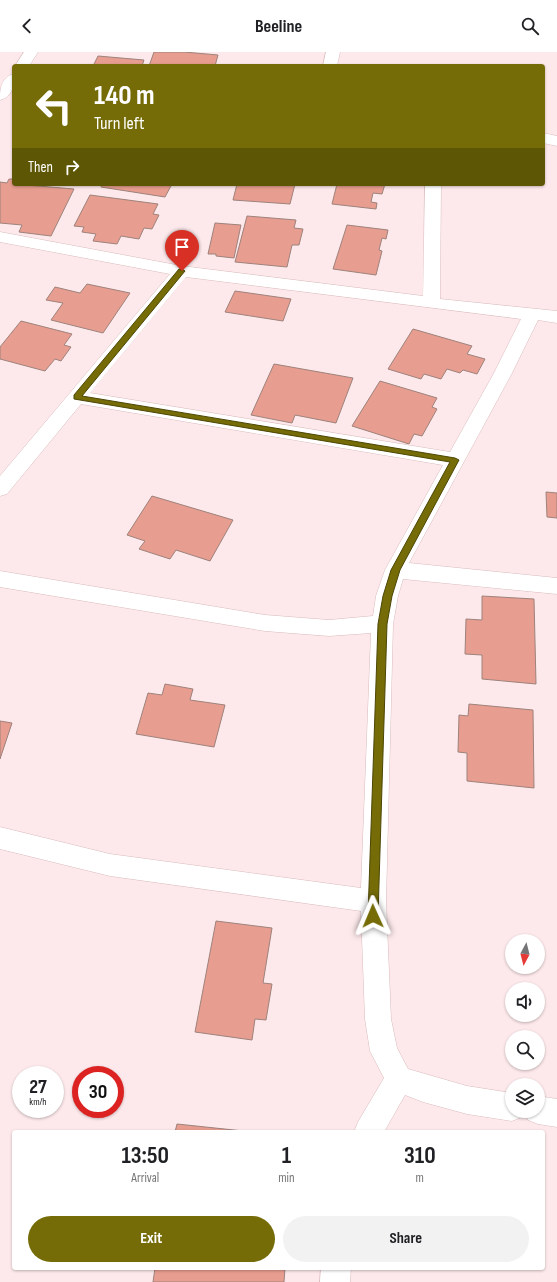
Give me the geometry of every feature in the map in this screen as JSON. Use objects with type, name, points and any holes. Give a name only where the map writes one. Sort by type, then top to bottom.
[{"type":"street","points":[[23,64],[31,52]]},
{"type":"street","points":[[330,64],[333,52]]},
{"type":"street","points":[[0,96],[12,81]]},
{"type":"street","points":[[545,138],[557,141]]},
{"type":"street","points":[[431,303],[433,186]]},
{"type":"street","points":[[0,236],[182,271],[431,303],[557,317]]},
{"type":"street","points":[[0,489],[182,271]]},
{"type":"street","points":[[505,1106],[467,1100],[423,1088],[399,1079],[384,1051],[378,1019],[372,901],[382,624],[387,596],[395,570],[503,373],[532,314]]},
{"type":"street","points":[[77,397],[455,460]]},
{"type":"street","points":[[395,570],[557,586]]},
{"type":"street","points":[[0,579],[265,623],[329,628],[382,624]]},
{"type":"street","points":[[0,838],[110,865],[372,901]]},
{"type":"street","points":[[369,1130],[399,1079]]},
{"type":"street","points":[[545,1111],[557,1113]]},
{"type":"street","points":[[335,1282],[336,1270]]},
{"type":"building","points":[[154,52],[184,52],[218,55],[216,64],[150,64]]},
{"type":"building","points":[[98,56],[144,60],[143,64],[94,64]]},
{"type":"building","points":[[9,179],[12,179],[12,186],[38,186],[74,189],[51,236],[19,232],[22,225],[0,223],[0,182],[7,183]]},
{"type":"building","points":[[101,186],[171,186],[165,197]]},
{"type":"building","points":[[236,186],[294,186],[290,204],[233,200]]},
{"type":"building","points":[[336,186],[384,186],[382,194],[373,193],[371,202],[377,203],[376,209],[332,204]]},
{"type":"building","points":[[90,195],[158,204],[153,214],[159,215],[152,229],[144,228],[139,239],[121,236],[117,244],[93,241],[96,234],[82,232],[84,227],[74,226]]},
{"type":"building","points":[[247,216],[296,220],[294,228],[303,229],[299,245],[292,245],[287,267],[235,262]]},
{"type":"building","points":[[215,223],[241,225],[234,258],[216,256],[216,254],[208,254]]},
{"type":"building","points":[[347,225],[388,230],[386,239],[382,238],[379,250],[382,251],[376,275],[333,269]]},
{"type":"building","points":[[87,284],[130,293],[103,333],[51,320],[63,303],[46,300],[55,287],[80,293]]},
{"type":"building","points":[[235,291],[291,299],[283,321],[225,312]]},
{"type":"building","points":[[21,321],[72,334],[64,345],[71,347],[61,361],[55,359],[45,371],[0,359],[0,347]]},
{"type":"building","points":[[413,329],[472,346],[467,354],[485,359],[477,374],[463,370],[460,373],[447,369],[441,379],[424,374],[421,379],[388,369]]},
{"type":"building","points":[[274,364],[353,378],[336,423],[295,415],[292,423],[251,415]]},
{"type":"building","points":[[380,381],[437,398],[432,407],[437,409],[422,436],[414,434],[409,444],[352,426]]},
{"type":"building","points":[[546,492],[557,493],[557,518],[547,517]]},
{"type":"building","points":[[152,496],[233,520],[210,561],[176,550],[170,559],[139,549],[145,541],[127,535]]},
{"type":"building","points":[[482,596],[534,599],[536,684],[482,679],[482,655],[465,654],[466,619],[482,620]]},
{"type":"building","points":[[165,684],[193,689],[190,700],[225,705],[214,747],[136,734],[148,693],[162,695]]},
{"type":"building","points":[[469,704],[533,710],[534,788],[467,781],[467,753],[458,752],[459,715],[468,716]]},
{"type":"building","points":[[0,721],[12,723],[0,759]]},
{"type":"building","points":[[216,921],[272,928],[263,983],[272,984],[266,1020],[255,1019],[252,1040],[195,1032]]},
{"type":"building","points":[[177,1124],[234,1130],[176,1130]]},
{"type":"building","points":[[155,1270],[285,1270],[284,1282],[153,1282]]},
{"type":"route","points":[[182,271],[77,397],[455,460],[395,570],[387,596],[382,624],[372,901],[373,916]]}]
